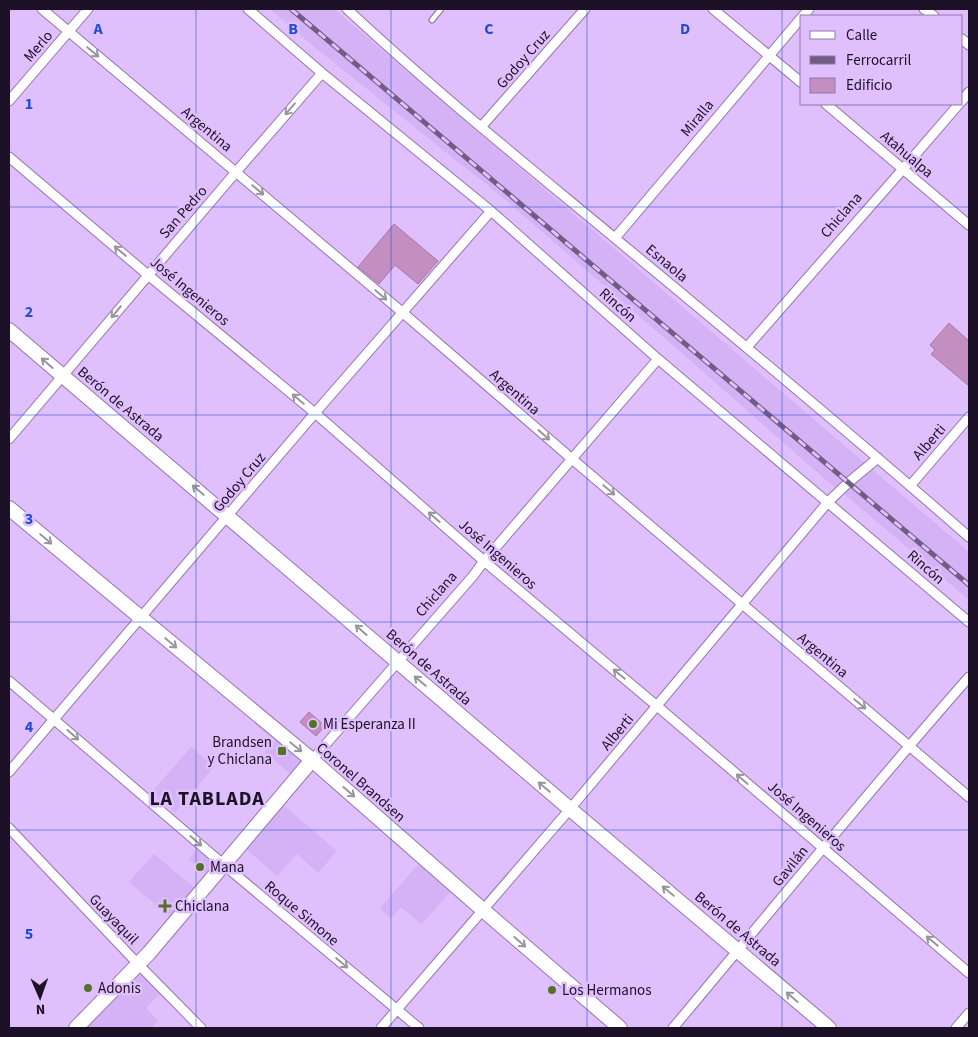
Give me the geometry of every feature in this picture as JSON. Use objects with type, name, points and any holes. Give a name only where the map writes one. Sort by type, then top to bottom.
[{"type":"street","name":"Argentina","points":[[42,9],[402,312],[969,798]]},
{"type":"street","name":"Merlo","points":[[9,100],[88,9]]},
{"type":"street","name":"Rincón","points":[[248,9],[322,73],[491,211],[658,359],[969,622]]},
{"type":"street","name":"Esnaola","points":[[348,9],[481,127],[747,347],[969,537]]},
{"type":"street","name":"Godoy Cruz","points":[[481,127],[585,9]]},
{"type":"street","points":[[713,9],[800,81]]},
{"type":"street","name":"Miralla","points":[[614,238],[800,19]]},
{"type":"street","name":"San Pedro","points":[[9,439],[322,73]]},
{"type":"street","name":"Atahualpa","points":[[827,105],[969,225]]},
{"type":"street","name":"Chiclana","points":[[747,347],[958,105]]},
{"type":"street","name":"José Ingenieros","points":[[9,157],[315,413],[484,561],[969,973]]},
{"type":"street","name":"Godoy Cruz","points":[[9,772],[315,413],[491,211]]},
{"type":"street","name":"Berón de Astrada","points":[[9,330],[829,1028]]},
{"type":"street","name":"Chiclana","points":[[76,1028],[138,964],[658,359]]},
{"type":"street","name":"Alberti","points":[[910,486],[969,417]]},
{"type":"street","name":"Alberti","points":[[381,1028],[570,809],[828,502],[878,458]]},
{"type":"street","name":"Coronel Brandsen","points":[[9,508],[312,760],[620,1028]]},
{"type":"street","name":"Gavilán","points":[[673,1028],[822,848],[969,677]]},
{"type":"street","name":"Roque Simone","points":[[9,681],[224,865],[419,1028]]},
{"type":"street","name":"Guayaquil","points":[[9,828],[200,1028]]},
{"type":"street","points":[[956,1028],[969,1013]]},
{"type":"lane","points":[[432,20],[441,9]]},
{"type":"shaded area","points":[[270,9],[334,9],[969,552],[969,600],[827,481],[502,197],[318,50]]},
{"type":"shaded area","points":[[277,738],[301,758],[302,764],[293,776],[264,752]]},
{"type":"shaded area","points":[[191,747],[214,767],[175,813],[151,793]]},
{"type":"shaded area","points":[[282,804],[337,851],[318,873],[297,854],[277,876],[245,848]]},
{"type":"shaded area","points":[[198,848],[214,863],[215,866],[208,875],[189,859]]},
{"type":"shaded area","points":[[154,854],[196,889],[171,918],[129,882]]},
{"type":"shaded area","points":[[422,860],[454,888],[422,924],[401,907],[391,918],[380,908]]},
{"type":"shaded area","points":[[136,975],[143,975],[161,993],[146,1008],[158,1021],[151,1028],[84,1028]]},
{"type":"building","points":[[394,224],[438,261],[418,284],[395,265],[379,284],[358,267]]},
{"type":"building","points":[[949,323],[969,341],[969,386],[931,354],[935,350],[930,345]]},
{"type":"building","name":"Mi Esperanza II","points":[[309,712],[325,726],[316,736],[300,722]]},
{"type":"railway","points":[[291,9],[969,585]]},
{"type":"place","name":"Mi Esperanza II","points":[[313,724]]},
{"type":"place","name":"Brandsen y Chiclana","points":[[282,751]]},
{"type":"place","name":"Mana","points":[[200,867]]},
{"type":"place","name":"Chiclana","points":[[165,906]]},
{"type":"place","name":"Adonis","points":[[88,988]]},
{"type":"place","name":"Los Hermanos","points":[[552,990]]},
{"type":"district","name":"LA TABLADA","points":[[207,798]]}]
